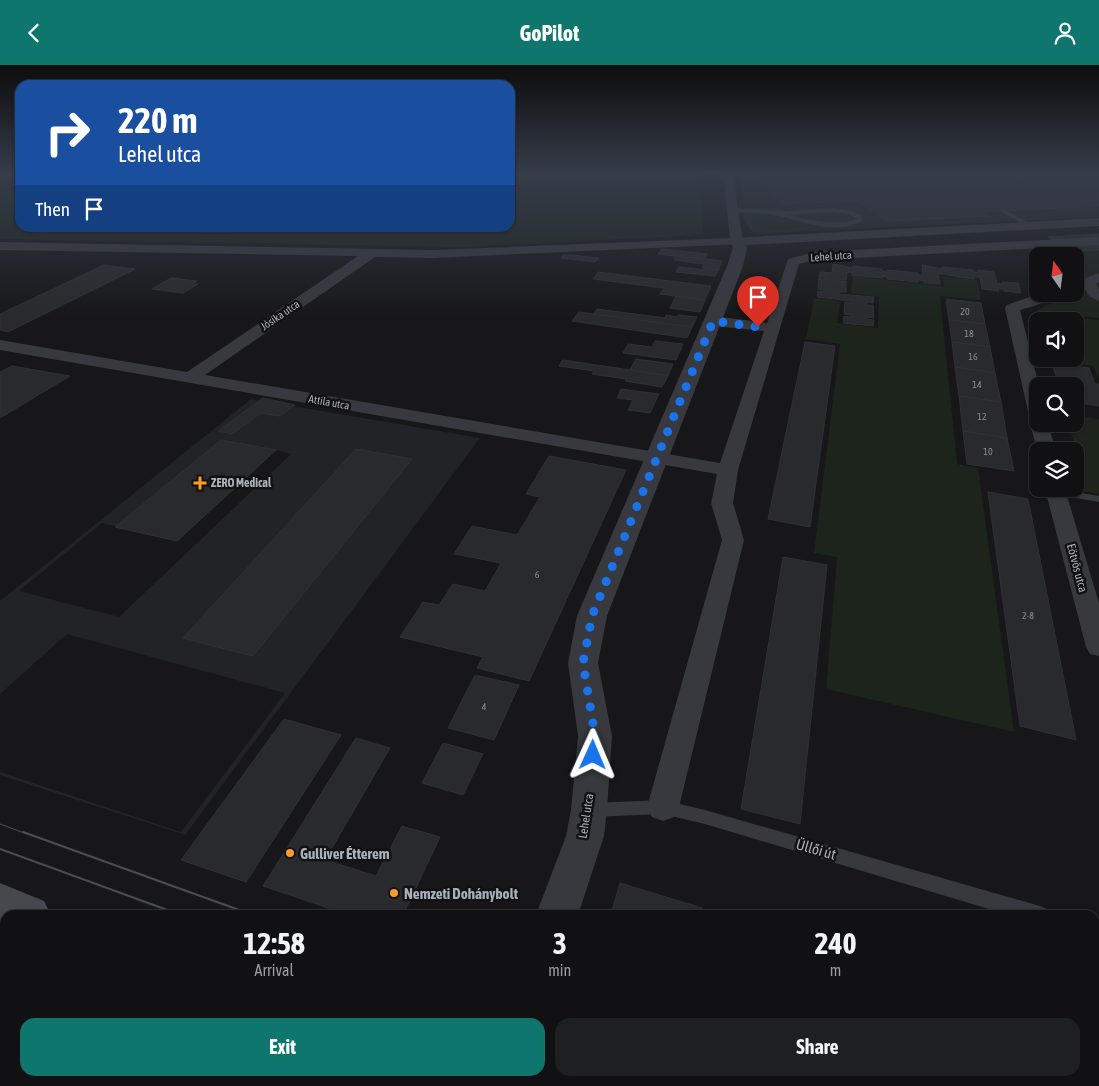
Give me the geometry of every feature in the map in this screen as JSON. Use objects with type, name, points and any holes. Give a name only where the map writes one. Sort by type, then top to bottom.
[{"type":"main road","points":[[0,903],[18,910]]},
{"type":"street","points":[[734,223],[736,253]]},
{"type":"street","points":[[740,223],[749,231],[797,238]]},
{"type":"street","points":[[736,253],[797,238],[1088,223]]},
{"type":"street","points":[[1003,227],[1021,237],[1029,247]]},
{"type":"street","points":[[0,246],[457,254],[736,253],[757,251],[797,238]]},
{"type":"street","name":"Lehel utca","points":[[1059,247],[1099,241]]},
{"type":"street","name":"Lehel utca","points":[[663,807],[733,540],[722,503],[728,470],[793,262],[798,259],[815,256],[1029,251]]},
{"type":"street","name":"Jósika utca","points":[[189,378],[372,253]]},
{"type":"street","name":"Lehel utca","points":[[559,910],[585,836],[589,810],[595,736],[583,663],[592,616],[713,321],[736,253]]},
{"type":"street","points":[[1099,277],[1088,282],[1094,293],[1099,297]]},
{"type":"street","points":[[1029,303],[1012,308],[1029,379]]},
{"type":"street","points":[[713,321],[773,328]]},
{"type":"street","name":"Attila utca","points":[[0,345],[658,459]]},
{"type":"street","points":[[658,459],[728,470]]},
{"type":"street","name":"Eötvös utca","points":[[1058,497],[1099,647]]},
{"type":"lane","points":[[810,223],[830,225],[854,223]]},
{"type":"lane","points":[[1025,223],[1031,226]]},
{"type":"lane","points":[[1084,496],[1099,499]]},
{"type":"lane","name":"Üllői út","points":[[589,810],[663,807],[714,819],[1023,910]]},
{"type":"shaded area","points":[[0,223],[15,223],[15,232],[233,234],[236,232],[515,232],[515,223],[702,223],[703,235],[463,247],[0,239]]},
{"type":"shaded area","points":[[745,223],[984,223],[754,234]]},
{"type":"shaded area","points":[[754,223],[800,223],[822,227],[774,229],[755,225]]},
{"type":"shaded area","points":[[1099,246],[1099,318],[1084,316],[1084,312],[1036,311],[1052,303],[1084,303],[1084,247],[1080,247]]},
{"type":"shaded area","points":[[853,276],[944,287],[943,277],[977,280],[981,300],[940,296],[957,464],[978,468],[1014,732],[826,689],[837,557],[814,553],[840,344],[806,339],[814,298],[840,301],[837,323],[878,328],[879,297],[851,293]]},
{"type":"shaded area","points":[[1084,318],[1099,320],[1099,378],[1093,366],[1084,365]]},
{"type":"shaded area","points":[[251,399],[480,438],[185,835],[0,775],[0,772],[181,832],[285,693],[67,634],[0,694],[0,601]],"holes":[[[276,450],[291,454],[119,617],[19,591],[102,523],[178,541]]]},
{"type":"shaded area","points":[[1084,416],[1099,419],[1099,494],[1084,492],[1084,442],[1074,442],[1071,432],[1084,432]]},
{"type":"building","points":[[1099,234],[1099,239],[1056,241],[1048,237]]},
{"type":"building","points":[[1099,245],[1099,250],[1084,250],[1084,247],[1059,247]]},
{"type":"building","points":[[662,249],[707,254],[705,259],[658,254]]},
{"type":"building","points":[[563,255],[599,258],[595,262],[561,258]]},
{"type":"building","points":[[676,256],[722,261],[718,270],[702,268],[704,264],[674,260]]},
{"type":"building","points":[[833,264],[853,268],[853,266],[882,269],[882,271],[887,272],[887,270],[918,273],[918,275],[923,275],[922,265],[943,269],[942,267],[973,270],[973,272],[978,272],[978,270],[994,272],[997,283],[1018,283],[1021,293],[1004,291],[1004,289],[998,289],[999,291],[982,289],[980,277],[974,277],[975,279],[938,273],[940,284],[924,283],[924,281],[918,280],[918,282],[887,279],[887,277],[882,276],[882,278],[852,275],[852,273],[847,272],[846,280],[840,279],[840,281],[846,281],[846,292],[839,292],[839,294],[874,297],[873,303],[867,302],[867,305],[873,305],[874,318],[867,317],[867,319],[874,320],[873,326],[843,323],[844,316],[851,317],[851,315],[844,314],[845,302],[851,303],[851,301],[817,297],[818,291],[824,292],[824,290],[818,289],[819,278],[825,279],[825,277],[819,277],[820,272],[832,273]]},
{"type":"building","points":[[104,265],[135,269],[8,332],[0,330],[0,314]]},
{"type":"building","points":[[679,267],[718,270],[715,276],[676,272]]},
{"type":"building","points":[[598,272],[711,286],[705,300],[660,294],[664,288],[593,279]]},
{"type":"building","points":[[171,278],[197,281],[193,284],[198,284],[183,293],[152,289]]},
{"type":"building","points":[[676,296],[705,300],[700,312],[670,308]]},
{"type":"building","points":[[946,299],[981,303],[985,324],[949,320]]},
{"type":"building","points":[[597,309],[665,318],[666,315],[697,317],[692,327],[593,314]]},
{"type":"building","points":[[579,312],[692,327],[687,338],[572,321]]},
{"type":"building","points":[[949,320],[985,324],[990,347],[952,342]]},
{"type":"building","points":[[655,341],[683,344],[676,360],[623,353],[628,344],[652,347]]},
{"type":"building","points":[[805,342],[835,346],[810,527],[768,519]]},
{"type":"building","points":[[952,342],[990,347],[995,373],[955,367]]},
{"type":"building","points":[[636,359],[673,364],[668,376],[630,370]]},
{"type":"building","points":[[563,360],[668,376],[662,387],[592,374],[594,371],[559,366]]},
{"type":"building","points":[[12,366],[70,376],[0,418],[0,372]]},
{"type":"building","points":[[955,367],[995,373],[1001,402],[959,396]]},
{"type":"building","points":[[1053,367],[1089,368],[1095,384],[1099,384],[1099,406],[1084,404],[1084,377],[1056,377]]},
{"type":"building","points":[[621,389],[659,394],[650,413],[628,410],[633,400],[617,398]]},
{"type":"building","points":[[959,396],[1001,402],[1007,438],[963,431]]},
{"type":"building","points":[[263,398],[295,405],[280,416],[261,413],[232,434],[218,431]]},
{"type":"building","points":[[963,431],[1007,438],[1014,471],[967,464]]},
{"type":"building","points":[[221,440],[276,450],[177,541],[115,527]]},
{"type":"building","points":[[356,449],[412,459],[253,656],[183,638]]},
{"type":"building","points":[[549,456],[626,470],[529,681],[477,668],[483,657],[400,637],[423,602],[439,605],[453,584],[485,591],[501,563],[454,554],[472,526],[517,535],[540,497],[526,494]]},
{"type":"building","points":[[988,492],[1028,499],[1076,740],[1020,726]]},
{"type":"building","points":[[783,557],[827,565],[800,824],[741,809]]},
{"type":"building","points":[[475,675],[519,685],[494,740],[448,728]]},
{"type":"building","points":[[284,719],[341,735],[246,882],[181,860]]},
{"type":"building","points":[[356,738],[390,748],[325,860],[376,876],[402,826],[440,837],[405,910],[334,910],[263,886]]},
{"type":"building","points":[[443,743],[483,754],[463,795],[422,783]]},
{"type":"building","points":[[620,883],[702,908],[702,910],[612,910]]},
{"type":"tram line","points":[[0,824],[27,834]]},
{"type":"tram line","points":[[23,832],[239,910]]},
{"type":"tram line","points":[[0,849],[167,910]]},
{"type":"place","name":"ZERO Medical","points":[[200,483]]},
{"type":"place","name":"Gulliver Étterem","points":[[290,853]]},
{"type":"place","name":"Nemzeti Dohánybolt","points":[[394,893]]},
{"type":"route","points":[[593,755],[595,736],[583,663],[592,616],[713,321],[758,327]]}]
